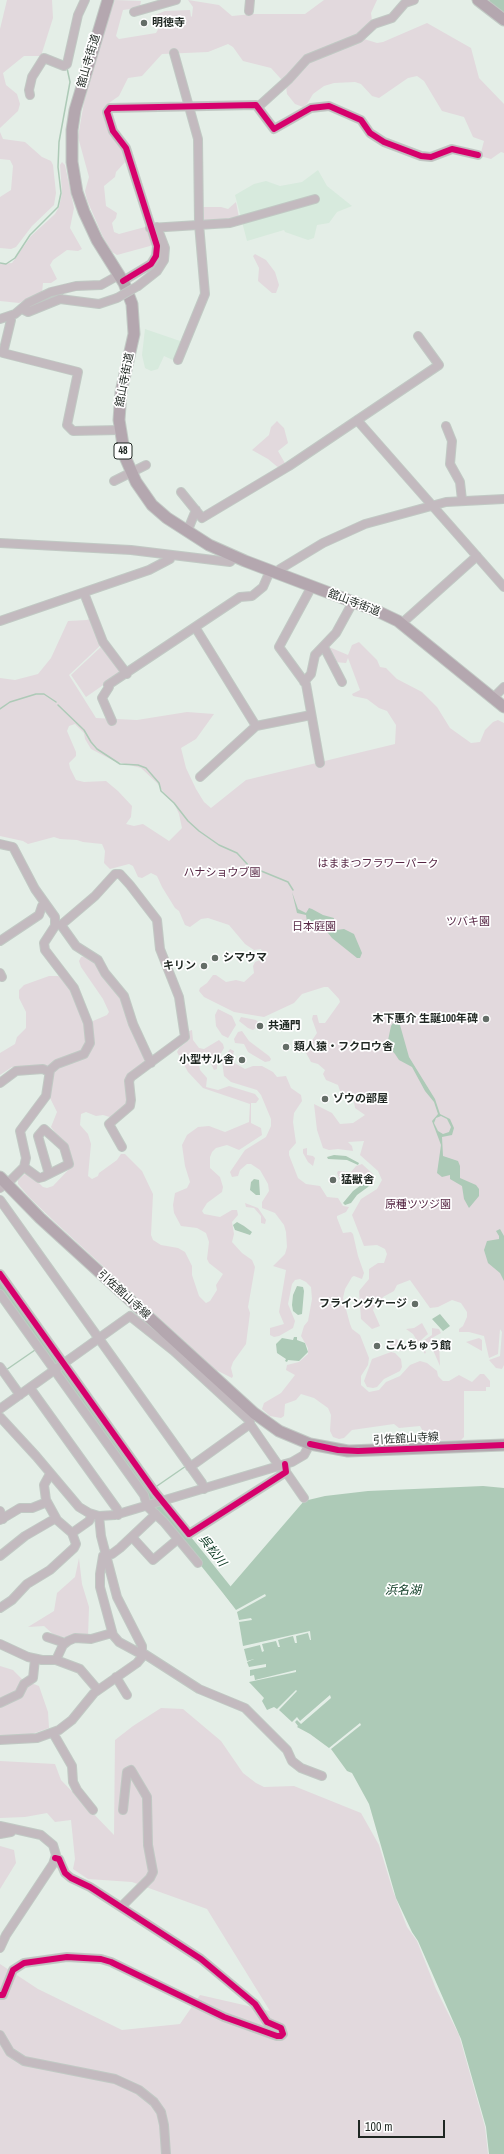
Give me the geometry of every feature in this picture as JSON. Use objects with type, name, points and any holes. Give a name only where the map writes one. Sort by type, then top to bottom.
[{"type":"main road","name":"舘山寺街道","points":[[108,0],[77,100],[72,130],[72,151],[75,182],[84,212],[98,240],[121,278],[132,304],[134,327],[120,402],[119,430],[125,457],[141,490],[159,511],[187,532],[235,557],[384,614],[401,624],[504,707]]},
{"type":"main road","points":[[478,0],[504,20]]},
{"type":"main road","name":"引佐舘山寺線","points":[[2,1183],[254,1413],[279,1431],[310,1444],[338,1450],[358,1451],[504,1445]]},
{"type":"street","points":[[30,95],[29,90],[34,72],[44,58],[64,66],[67,64],[78,15],[85,0]]},
{"type":"street","points":[[134,12],[176,0]]},
{"type":"street","points":[[249,11],[250,0]]},
{"type":"street","points":[[258,107],[289,79],[307,59],[359,38],[374,24],[392,18],[405,3],[414,0]]},
{"type":"street","points":[[174,53],[198,139],[199,224],[204,294],[178,360]]},
{"type":"street","points":[[22,309],[28,312],[60,299],[99,304],[117,298],[138,286],[157,271],[164,260],[165,248],[154,228],[126,148],[113,131],[107,112],[110,108],[256,106],[274,129],[312,108],[329,106],[361,120],[370,133],[384,142],[421,156],[429,158],[452,149],[478,155]]},
{"type":"street","points":[[154,228],[230,223],[314,199]]},
{"type":"street","points":[[0,319],[10,317],[30,302],[54,291],[76,286],[101,285],[147,267],[154,260],[157,246],[154,228]]},
{"type":"street","points":[[10,317],[11,320],[3,353],[78,372],[67,425],[73,430],[119,430]]},
{"type":"street","points":[[181,492],[202,518],[285,469],[439,365],[418,336]]},
{"type":"street","points":[[358,420],[504,586]]},
{"type":"street","points":[[446,426],[452,441],[450,464],[460,482],[462,500]]},
{"type":"street","points":[[114,480],[146,465]]},
{"type":"street","points":[[112,720],[102,696],[109,687],[108,685],[240,597],[252,596],[263,587],[274,572],[344,533],[376,520],[462,500],[504,498]]},
{"type":"street","points":[[187,532],[196,510]]},
{"type":"street","points":[[0,543],[131,550],[230,562],[235,557]]},
{"type":"street","points":[[0,621],[152,569],[170,559],[170,555]]},
{"type":"street","points":[[401,624],[477,556]]},
{"type":"street","points":[[312,586],[279,647],[304,682],[320,763]]},
{"type":"street","points":[[84,593],[103,642],[126,674]]},
{"type":"street","points":[[304,682],[311,674],[315,655],[336,633],[353,602]]},
{"type":"street","points":[[195,627],[256,726]]},
{"type":"street","points":[[324,647],[342,682]]},
{"type":"street","points":[[493,698],[504,687]]},
{"type":"street","points":[[200,777],[256,726],[311,715]]},
{"type":"street","points":[[0,844],[13,847],[32,885],[55,917],[58,924],[76,946],[98,960],[105,974],[124,996],[133,1024],[151,1063]]},
{"type":"street","points":[[2,1183],[24,1167],[26,1158],[20,1131],[46,1096],[49,1072],[57,1064],[84,1054],[90,1043],[88,1023],[74,988],[45,950],[44,943],[58,924],[95,896],[115,874],[120,874],[157,920],[160,949],[179,997],[185,1037],[131,1077],[129,1081],[131,1100],[130,1106],[109,1124],[122,1147]]},
{"type":"street","points":[[0,941],[39,915],[42,906],[45,903]]},
{"type":"street","points":[[0,1083],[16,1071],[43,1069],[49,1072]]},
{"type":"street","points":[[24,1167],[29,1169],[36,1178],[39,1178],[49,1174],[69,1164],[64,1147],[44,1129],[38,1136],[49,1174]]},
{"type":"street","points":[[0,1200],[202,1483],[204,1489]]},
{"type":"street","points":[[0,1274],[59,1367],[144,1495],[149,1505],[198,1563]]},
{"type":"street","points":[[0,1294],[189,1534],[301,1457],[310,1444]]},
{"type":"street","points":[[0,1409],[130,1316],[174,1351],[250,1421],[250,1424],[304,1498]]},
{"type":"street","points":[[0,1367],[20,1395]]},
{"type":"street","points":[[30,1388],[116,1509],[118,1515]]},
{"type":"street","points":[[0,1417],[36,1456],[75,1503],[95,1516],[118,1515],[204,1489],[283,1468]]},
{"type":"street","points":[[190,1467],[250,1424]]},
{"type":"street","points":[[0,1608],[16,1597],[28,1584],[50,1570],[74,1548],[76,1544],[72,1534],[56,1518],[48,1502],[44,1485],[50,1474]]},
{"type":"street","points":[[1,1517],[20,1508],[32,1508],[48,1502]]},
{"type":"street","points":[[156,1514],[116,1551],[104,1556],[100,1574],[100,1587],[112,1633],[118,1642],[143,1654],[200,1689],[245,1708],[288,1750],[292,1761],[301,1768],[322,1776]]},
{"type":"street","points":[[72,1534],[95,1516]]},
{"type":"street","points":[[0,1740],[37,1738],[53,1733],[72,1720],[98,1690],[137,1664],[143,1654],[142,1646],[119,1601],[95,1516]]},
{"type":"street","points":[[0,1556],[25,1536],[56,1518]]},
{"type":"street","points":[[132,1537],[154,1560],[178,1539]]},
{"type":"street","points":[[56,1660],[65,1643],[74,1638],[91,1638],[112,1633]]},
{"type":"street","points":[[47,1636],[65,1643]]},
{"type":"street","points":[[0,1644],[35,1659],[56,1660],[80,1669],[98,1690]]},
{"type":"street","points":[[0,1703],[19,1694],[24,1684],[33,1678],[35,1659]]},
{"type":"street","points":[[116,1677],[127,1695]]},
{"type":"street","points":[[53,1733],[72,1766],[73,1782],[77,1790],[94,1810]]},
{"type":"street","points":[[121,1907],[150,1878],[153,1872],[148,1845],[147,1797],[131,1770],[127,1772],[123,1810]]},
{"type":"street","points":[[0,1826],[37,1834],[48,1840],[55,1848],[55,1858],[6,1935],[0,1948]]},
{"type":"street","points":[[0,1834],[11,1832],[11,1829]]},
{"type":"street","points":[[0,1995],[3,1995],[13,1970],[24,1963],[72,1957],[101,1959],[224,2017],[277,2036],[282,2035],[282,2029],[267,2022],[258,2006],[201,1959],[90,1887],[70,1878],[65,1872],[59,1859],[55,1858]]},
{"type":"street","points":[[0,2035],[10,2052],[24,2061],[115,2079],[134,2086],[156,2105],[162,2116],[166,2154]]},
{"type":"shaded area","points":[[318,170],[327,186],[352,206],[337,212],[329,223],[317,225],[314,238],[308,240],[285,232],[284,230],[247,241],[235,195],[254,184],[266,181],[280,186],[302,182]]},
{"type":"shaded area","points":[[145,329],[183,342],[175,361],[164,356],[158,369],[151,371],[145,368],[142,355]]},
{"type":"green space","points":[[7,0],[52,0],[53,18],[41,56],[24,56],[3,73],[6,85],[17,94],[20,104],[18,111],[0,128],[0,29]]},
{"type":"green space","points":[[115,0],[141,1],[140,7],[123,10],[116,36],[119,39],[156,33],[160,26],[155,15],[165,11],[190,10],[191,17],[193,7],[188,0],[219,5],[232,16],[252,14],[305,14],[324,0],[377,0],[371,13],[372,21],[364,32],[308,56],[285,79],[281,79],[271,68],[243,61],[233,47],[228,44],[208,52],[162,54],[142,76],[128,78],[119,96],[104,108],[122,146],[126,161],[116,172],[115,177],[104,186],[106,206],[117,213],[116,218],[112,223],[114,232],[119,234],[145,227],[153,243],[150,246],[117,255],[112,252],[103,237],[87,200],[85,191],[89,177],[78,137],[84,102],[107,22]]},
{"type":"green space","points":[[427,23],[471,48],[479,78],[504,104],[504,153],[501,152],[491,159],[480,156],[484,141],[473,137],[464,117],[442,111],[424,81],[417,76],[408,78],[379,98],[372,96],[361,84],[355,82],[334,83],[324,86],[313,94],[307,104],[303,107],[295,104],[287,94],[286,86],[306,62],[364,39],[377,43],[383,42]]},
{"type":"green space","points":[[0,132],[3,139],[25,142],[42,157],[51,161],[53,165],[56,193],[54,205],[32,226],[16,247],[11,249],[0,248],[0,197],[11,190],[13,166],[10,160],[0,159]]},
{"type":"green space","points":[[62,162],[65,165],[74,208],[70,228],[82,249],[78,251],[67,250],[53,260],[50,265],[57,279],[51,283],[43,283],[42,293],[19,303],[0,301],[0,264],[12,263],[31,236],[55,214],[59,207],[62,193],[60,165]]},
{"type":"green space","points":[[236,202],[239,218],[203,222],[201,207],[221,207],[228,209]]},
{"type":"green space","points":[[255,254],[266,260],[275,272],[279,285],[276,293],[272,293],[258,281],[259,268],[253,256]]},
{"type":"green space","points":[[277,421],[284,428],[288,443],[278,451],[286,465],[280,469],[268,459],[252,450],[269,435],[271,427]]},
{"type":"green space","name":"はままつフラワーパーク","points":[[91,618],[102,644],[69,675],[96,718],[137,720],[187,712],[214,714],[196,739],[181,748],[186,768],[196,789],[204,802],[211,808],[246,780],[395,744],[396,725],[387,711],[379,708],[367,699],[353,696],[352,694],[360,690],[348,658],[346,663],[334,662],[329,653],[329,647],[348,655],[352,645],[359,642],[377,660],[380,667],[386,668],[397,679],[422,692],[437,707],[450,728],[471,743],[480,742],[485,730],[493,722],[498,720],[504,723],[504,1365],[502,1369],[496,1368],[489,1360],[500,1356],[502,1332],[500,1329],[498,1354],[489,1358],[484,1336],[469,1332],[459,1332],[459,1329],[463,1326],[467,1317],[467,1312],[461,1303],[452,1300],[438,1307],[430,1308],[410,1280],[397,1285],[394,1291],[383,1297],[379,1304],[374,1307],[373,1310],[380,1326],[372,1329],[361,1319],[359,1291],[369,1279],[369,1269],[378,1263],[384,1263],[387,1254],[385,1249],[377,1245],[364,1246],[352,1215],[361,1199],[377,1189],[382,1180],[378,1171],[360,1155],[364,1141],[348,1142],[352,1146],[353,1151],[338,1149],[329,1150],[323,1148],[317,1130],[314,1104],[332,1113],[340,1124],[353,1123],[365,1115],[355,1108],[354,1102],[350,1097],[340,1091],[338,1085],[326,1080],[323,1074],[325,1070],[318,1064],[311,1062],[305,1051],[317,1033],[312,1019],[313,1015],[317,1015],[319,1023],[325,1023],[340,1002],[328,987],[302,994],[294,1003],[264,1017],[234,1012],[204,997],[199,991],[200,988],[207,983],[213,975],[216,975],[226,982],[236,980],[244,982],[254,973],[253,966],[255,962],[265,958],[261,949],[254,950],[245,944],[229,925],[208,918],[201,919],[190,927],[185,925],[179,911],[175,908],[157,876],[151,873],[142,878],[138,877],[133,866],[129,864],[110,869],[104,863],[105,851],[102,844],[54,837],[28,844],[23,841],[0,836],[0,678],[15,680],[38,674],[51,658],[68,621],[87,620]],"holes":[[[75,724],[84,733],[85,739],[91,749],[114,761],[141,768],[157,783],[167,797],[174,803],[179,814],[182,828],[169,841],[143,824],[134,826],[126,824],[131,817],[132,806],[106,781],[84,782],[76,780],[69,763],[76,756],[76,752],[67,731],[69,726]]]},
{"type":"green space","points":[[103,645],[122,672],[86,697],[71,675]]},
{"type":"green space","points":[[85,956],[91,958],[117,989],[146,1063],[131,1074],[129,1101],[113,1118],[103,1115],[96,1116],[86,1112],[81,1114],[80,1125],[88,1134],[91,1144],[88,1176],[92,1179],[98,1176],[99,1173],[117,1160],[121,1154],[125,1154],[142,1171],[153,1194],[151,1235],[153,1240],[161,1245],[178,1248],[185,1252],[192,1266],[192,1275],[199,1296],[206,1303],[210,1301],[217,1290],[216,1285],[223,1274],[209,1263],[207,1259],[209,1242],[206,1233],[197,1228],[181,1226],[174,1213],[173,1205],[175,1193],[187,1188],[190,1182],[185,1166],[182,1145],[187,1135],[198,1127],[209,1126],[225,1132],[249,1122],[250,1104],[203,1088],[188,1072],[177,1052],[179,1048],[189,1040],[189,1031],[192,1030],[193,1040],[199,1048],[204,1049],[219,1040],[223,1044],[224,1048],[217,1060],[217,1069],[214,1070],[209,1060],[205,1059],[199,1065],[200,1070],[207,1078],[206,1087],[218,1090],[229,1086],[255,1094],[259,1099],[256,1103],[251,1103],[251,1123],[261,1128],[262,1135],[239,1150],[227,1145],[216,1148],[212,1152],[210,1157],[210,1168],[220,1177],[223,1187],[222,1192],[207,1203],[202,1211],[204,1214],[220,1217],[232,1210],[237,1210],[238,1215],[232,1222],[234,1234],[232,1242],[242,1253],[252,1260],[255,1267],[248,1307],[250,1313],[246,1344],[233,1362],[231,1368],[232,1378],[216,1370],[56,1223],[18,1184],[18,1180],[26,1173],[30,1174],[43,1187],[47,1188],[53,1186],[71,1167],[66,1147],[51,1127],[57,1112],[50,1098],[53,1070],[83,1057],[93,1021],[107,1015],[109,1012],[103,999],[81,967],[79,961],[81,957]]},
{"type":"green space","points":[[49,976],[58,976],[66,980],[85,1020],[87,1048],[48,1067],[12,1067],[0,1075],[0,1053],[15,1044],[17,1037],[26,1028],[26,1012],[19,998],[19,990],[24,985]]},
{"type":"green space","points":[[218,1009],[232,1016],[236,1025],[228,1038],[222,1035],[216,1026],[215,1015]]},
{"type":"green space","points":[[241,1017],[256,1020],[258,1022],[257,1027],[253,1030],[248,1028],[239,1021]]},
{"type":"green space","points":[[242,1031],[249,1041],[269,1056],[271,1059],[270,1061],[265,1062],[248,1052],[244,1044],[235,1043],[234,1039],[238,1032]]},
{"type":"green space","points":[[230,1049],[234,1051],[232,1058],[233,1062],[245,1069],[253,1066],[262,1066],[273,1072],[277,1077],[286,1076],[291,1088],[301,1095],[302,1101],[294,1113],[293,1122],[296,1143],[289,1151],[289,1155],[298,1178],[306,1184],[320,1186],[327,1197],[338,1198],[343,1206],[349,1207],[346,1212],[337,1216],[337,1218],[343,1233],[351,1232],[353,1234],[364,1273],[362,1279],[354,1276],[352,1277],[345,1289],[343,1298],[352,1329],[360,1335],[369,1358],[368,1365],[361,1376],[361,1385],[369,1392],[379,1390],[386,1382],[400,1376],[410,1365],[420,1361],[427,1363],[437,1371],[438,1376],[443,1381],[449,1381],[459,1375],[472,1382],[480,1374],[484,1374],[490,1381],[490,1387],[486,1387],[486,1391],[464,1391],[464,1437],[461,1440],[431,1441],[427,1439],[420,1426],[399,1428],[394,1424],[352,1430],[344,1438],[339,1439],[333,1437],[330,1431],[331,1415],[328,1408],[314,1398],[301,1394],[296,1400],[285,1404],[284,1416],[281,1418],[270,1416],[262,1409],[264,1403],[281,1393],[295,1375],[286,1370],[287,1365],[299,1362],[308,1354],[308,1348],[301,1336],[304,1326],[308,1321],[312,1299],[311,1287],[300,1279],[295,1280],[292,1284],[288,1304],[295,1321],[293,1328],[279,1336],[274,1337],[270,1335],[270,1328],[284,1324],[279,1312],[286,1270],[273,1266],[285,1254],[287,1247],[286,1232],[284,1225],[275,1213],[262,1208],[262,1202],[269,1191],[268,1184],[260,1170],[251,1164],[247,1164],[240,1170],[238,1176],[232,1177],[230,1172],[245,1150],[266,1137],[271,1126],[271,1119],[261,1095],[257,1090],[231,1082],[224,1076],[222,1061]]},
{"type":"green space","points":[[307,1148],[307,1155],[315,1158],[313,1166],[308,1162],[303,1153],[303,1149]]},
{"type":"green space","points":[[362,1164],[373,1174],[373,1180],[364,1178],[342,1185],[337,1173],[338,1171],[351,1172],[356,1166]]},
{"type":"green space","points":[[245,1203],[258,1208],[266,1220],[265,1224],[261,1223],[261,1216],[254,1208],[246,1207]]},
{"type":"green space","points":[[422,1323],[428,1334],[420,1341],[421,1347],[413,1334],[406,1329],[414,1328]]},
{"type":"green space","points":[[432,1328],[439,1329],[441,1333],[432,1338],[428,1348],[425,1348],[423,1341],[432,1335]]},
{"type":"green space","points":[[479,1338],[482,1340],[482,1351],[466,1342]]},
{"type":"green space","points":[[397,1339],[402,1351],[389,1350],[390,1342]]},
{"type":"green space","points":[[436,1341],[439,1342],[440,1366],[433,1350],[433,1345]]},
{"type":"green space","points":[[391,1352],[395,1353],[401,1359],[402,1367],[400,1371],[384,1379],[377,1387],[367,1387],[364,1381],[372,1359]]},
{"type":"green space","points":[[79,1558],[82,1584],[89,1607],[88,1637],[84,1639],[55,1636],[44,1626],[28,1627],[54,1611],[57,1593],[75,1577]]},
{"type":"green space","points":[[0,1666],[13,1670],[23,1680],[39,1686],[48,1712],[49,1728],[32,1734],[0,1736]]},
{"type":"green space","points":[[161,1708],[183,1709],[221,1741],[243,1773],[256,1783],[264,1787],[294,1786],[361,1813],[379,1845],[393,1891],[407,1927],[417,1941],[436,1989],[459,2035],[485,2127],[488,2154],[0,2154],[0,1964],[38,1989],[122,2030],[180,2024],[200,1995],[270,2011],[207,1909],[132,1882],[88,1879],[73,1869],[75,1859],[71,1820],[55,1822],[47,1813],[25,1817],[0,1818],[0,1761],[55,1764],[61,1780],[114,1835],[115,1740],[133,1726]]},
{"type":"green space","points":[[0,1846],[14,1850],[16,1863],[0,1889]]},
{"type":"water","points":[[489,0],[504,0],[504,15],[491,4]]},
{"type":"water","points":[[292,892],[298,909],[306,913],[309,908],[323,915],[334,918],[333,926],[326,926],[329,931],[344,929],[354,934],[362,953],[360,958],[357,958],[332,938],[324,928],[310,925],[307,922],[306,915],[297,913]]},
{"type":"water","points":[[395,1020],[400,1025],[409,1057],[435,1099],[440,1114],[450,1119],[454,1128],[452,1135],[442,1137],[443,1156],[458,1161],[460,1166],[460,1178],[476,1185],[479,1189],[479,1196],[469,1208],[464,1199],[462,1186],[450,1179],[450,1175],[442,1177],[437,1173],[441,1145],[432,1121],[438,1114],[434,1102],[425,1091],[412,1067],[399,1060],[387,1045],[391,1026]],"holes":[[[441,1116],[447,1119],[451,1127],[449,1132],[443,1134],[438,1131],[434,1123],[436,1118]]]},
{"type":"water","points":[[334,1155],[346,1156],[359,1163],[358,1165],[347,1160],[328,1159],[327,1157]]},
{"type":"water","points":[[254,1179],[259,1180],[260,1195],[256,1195],[250,1190],[251,1182]]},
{"type":"water","points":[[369,1179],[371,1183],[368,1187],[357,1195],[351,1203],[345,1205],[343,1203],[353,1191]]},
{"type":"water","points":[[237,1222],[252,1232],[250,1235],[235,1230],[233,1225]]},
{"type":"water","points":[[500,1229],[504,1236],[504,1281],[500,1273],[488,1263],[484,1250],[487,1241],[499,1239],[496,1231]]},
{"type":"water","points":[[297,1286],[303,1287],[304,1291],[302,1314],[298,1315],[293,1311],[292,1305],[293,1295]]},
{"type":"water","points":[[440,1314],[450,1326],[443,1331],[432,1319]]},
{"type":"water","points":[[294,1337],[297,1337],[297,1340],[305,1343],[308,1352],[299,1361],[288,1360],[287,1362],[285,1361],[286,1359],[277,1353],[276,1344],[282,1338],[293,1340]]},
{"type":"water","name":"浜名湖","points":[[483,1486],[504,1488],[504,2154],[489,2154],[486,2127],[461,2039],[418,1941],[412,1932],[396,1898],[369,1804],[352,1773],[347,1771],[331,1749],[361,1725],[360,1723],[329,1748],[310,1734],[297,1727],[298,1726],[295,1722],[297,1720],[301,1724],[331,1698],[330,1695],[300,1721],[297,1717],[292,1722],[279,1710],[297,1691],[296,1690],[277,1709],[274,1707],[267,1710],[262,1701],[264,1698],[249,1682],[296,1672],[296,1670],[255,1680],[254,1675],[250,1676],[250,1670],[266,1667],[266,1664],[249,1667],[247,1662],[254,1659],[247,1661],[244,1649],[260,1645],[262,1652],[264,1651],[262,1644],[276,1641],[278,1647],[280,1647],[278,1640],[293,1636],[295,1643],[297,1643],[296,1636],[308,1633],[311,1640],[310,1631],[243,1646],[239,1622],[252,1620],[251,1618],[239,1620],[237,1612],[266,1596],[265,1594],[236,1610],[224,1594],[304,1501],[325,1496],[368,1491]]},
{"type":"waterway","points":[[0,263],[6,264],[15,258],[30,235],[58,207],[61,193],[58,167],[59,142],[70,82],[67,68]]},
{"type":"waterway","points":[[0,709],[10,702],[36,694],[44,694],[56,702]]},
{"type":"waterway","points":[[58,705],[84,730],[97,749],[120,764],[138,765],[146,768],[159,783],[161,791],[199,831],[219,845],[237,853],[249,866],[288,882],[293,890]]},
{"type":"waterway","name":"呉松川","points":[[0,1284],[150,1494],[235,1600]]},
{"type":"waterway","points":[[6,1370],[35,1350]]},
{"type":"waterway","points":[[157,1486],[186,1466]]},
{"type":"cycle path","points":[[123,281],[151,264],[156,256],[157,246],[126,148],[113,131],[107,112],[110,108],[256,105],[274,129],[311,108],[329,106],[361,120],[370,133],[384,142],[421,156],[431,157],[452,149],[478,155]]},
{"type":"cycle path","points":[[0,1274],[155,1492],[189,1534],[286,1472],[285,1464]]},
{"type":"cycle path","points":[[310,1444],[338,1450],[358,1451],[504,1445]]},
{"type":"cycle path","points":[[0,1995],[3,1995],[13,1970],[24,1963],[67,1957],[101,1959],[111,1962],[224,2017],[277,2036],[281,2036],[283,2034],[281,2028],[267,2022],[255,2004],[201,1959],[90,1887],[71,1878],[65,1873],[59,1859],[55,1858]]},
{"type":"place","name":"明徳寺","points":[[144,23]]},
{"type":"place","name":"シマウマ","points":[[215,958]]},
{"type":"place","name":"キリン","points":[[204,966]]},
{"type":"place","name":"木下惠介 生誕100年碑","points":[[486,1019]]},
{"type":"place","name":"共通門","points":[[260,1026]]},
{"type":"place","name":"類人猿・フクロウ舎","points":[[286,1047]]},
{"type":"place","name":"小型サル舎","points":[[242,1060]]},
{"type":"place","name":"ゾウの部屋","points":[[325,1099]]},
{"type":"place","name":"猛獣舎","points":[[333,1180]]},
{"type":"place","name":"フライングケージ","points":[[415,1304]]},
{"type":"place","name":"こんちゅう館","points":[[377,1346]]},
{"type":"park label","name":"ハナショウブ園","points":[[222,873]]},
{"type":"park label","name":"ツバキ園","points":[[468,922]]},
{"type":"park label","name":"日本庭園","points":[[314,927]]},
{"type":"park label","name":"原種ツツジ園","points":[[418,1205]]}]
